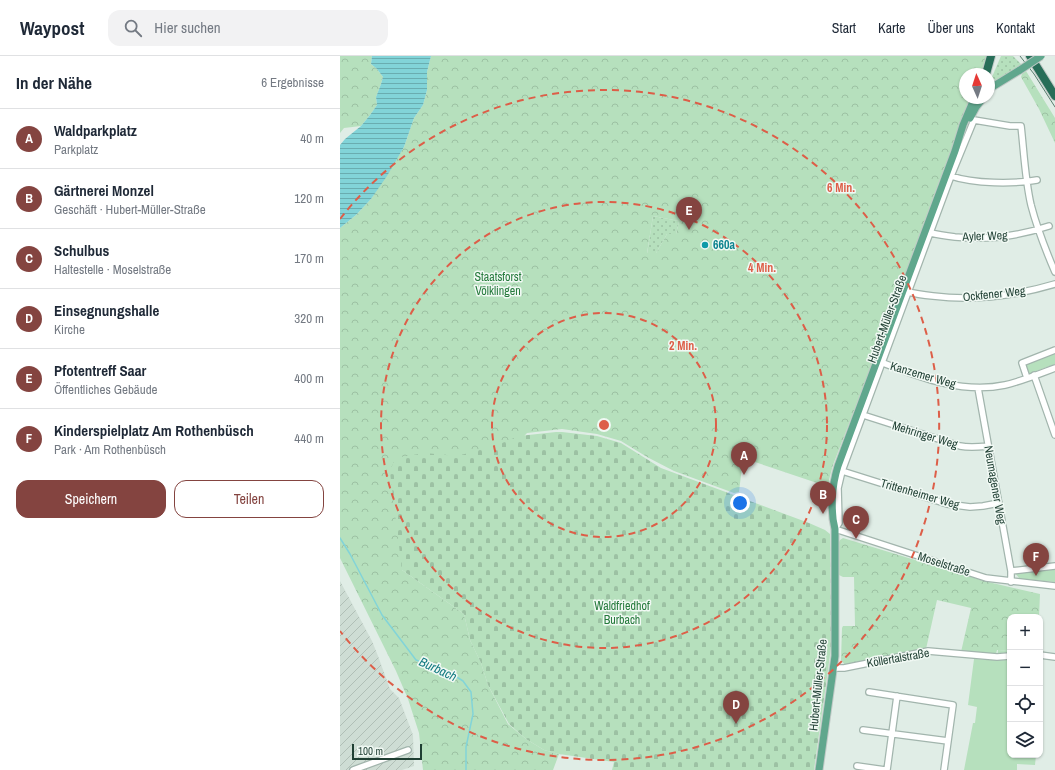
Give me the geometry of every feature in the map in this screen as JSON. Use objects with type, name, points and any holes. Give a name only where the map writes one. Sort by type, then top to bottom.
[{"type":"highway","points":[[988,68],[991,56]]},
{"type":"highway","points":[[1030,56],[1055,96]]},
{"type":"highway","points":[[1036,56],[1055,87]]},
{"type":"main road","points":[[995,87],[1041,56]]},
{"type":"main road","name":"Hubert-Müller-Straße","points":[[819,770],[834,668],[835,529],[833,521],[833,494],[836,471],[955,151],[963,125],[972,104]]},
{"type":"main road","name":"Hubert-Müller-Straße","points":[[955,151],[978,104]]},
{"type":"street","name":"Hubert-Müller-Straße","points":[[835,529],[839,523],[838,488],[842,471],[972,119]]},
{"type":"street","points":[[972,119],[1010,126],[1021,126],[1027,181],[1032,205],[1055,272]]},
{"type":"street","points":[[951,176],[968,180],[1006,182],[1037,180]]},
{"type":"street","name":"Ayler Weg","points":[[931,233],[938,235],[979,238],[1016,234],[1049,226]]},
{"type":"street","name":"Ockfener Weg","points":[[908,292],[950,298],[972,298],[1012,294],[1055,284]]},
{"type":"street","points":[[1027,378],[1022,363],[1055,350]]},
{"type":"street","name":"Kanzemer Weg","points":[[882,363],[944,384],[978,388],[1005,385],[1055,368]]},
{"type":"street","points":[[1034,375],[1055,435]]},
{"type":"street","name":"Neumagener Weg","points":[[978,388],[1011,571],[1011,582]]},
{"type":"street","name":"Mehringer Weg","points":[[863,415],[960,446],[988,446]]},
{"type":"street","name":"Trittenheimer Weg","points":[[842,471],[947,504],[970,507],[999,503]]},
{"type":"street","name":"Moselstraße","points":[[835,529],[986,578],[1055,586]]},
{"type":"street","points":[[1011,571],[1055,566]]},
{"type":"street","name":"Köllertalstraße","points":[[834,668],[844,668],[928,651],[1007,656]]},
{"type":"street","points":[[1043,655],[1055,657]]},
{"type":"street","points":[[869,692],[953,705],[944,770]]},
{"type":"street","points":[[857,766],[886,770],[897,696]]},
{"type":"street","points":[[863,730],[948,741]]},
{"type":"street","points":[[353,770],[408,750]]},
{"type":"shaded area","points":[[340,581],[372,641],[390,689],[399,698],[413,735],[414,766],[402,770],[340,770]]},
{"type":"green space","points":[[340,56],[372,56],[371,64],[383,77],[376,97],[377,105],[370,115],[361,126],[344,128],[340,133]]},
{"type":"green space","name":"Staatsforst Völklingen","points":[[431,56],[988,56],[985,68],[959,68],[959,104],[970,104],[833,465],[829,480],[829,487],[743,458],[739,492],[734,493],[674,471],[621,441],[597,434],[562,429],[527,433],[402,570],[464,614],[470,640],[481,663],[488,685],[508,724],[526,739],[544,750],[559,754],[553,770],[423,770],[419,733],[408,699],[396,671],[340,558],[340,228],[356,215],[371,199],[404,147],[414,118],[423,105],[427,90],[427,72]],"holes":[[[653,216],[679,221],[676,234],[667,234],[656,253],[647,253]]]},
{"type":"green space","points":[[1001,56],[1013,56],[1022,65],[998,81],[995,80],[995,70]]},
{"type":"green space","points":[[1026,71],[1055,118],[1055,143],[1039,109],[1021,77]]},
{"type":"green space","points":[[653,216],[679,221],[676,234],[667,234],[656,253],[647,254]]},
{"type":"green space","points":[[1055,350],[1055,364],[1026,375],[1022,363]]},
{"type":"green space","name":"Waldfriedhof Burbach","points":[[556,432],[597,436],[621,443],[661,468],[809,523],[825,530],[830,534],[831,647],[814,770],[612,770],[614,762],[559,754],[544,750],[526,739],[509,724],[488,685],[481,663],[470,640],[464,614],[402,570],[390,472],[393,463],[401,457],[425,453],[456,456],[497,445],[519,436]]},
{"type":"green space","points":[[843,538],[984,581],[1040,594],[1039,614],[1007,614],[1007,651],[997,650],[996,654],[961,652],[971,608],[937,600],[926,649],[845,665],[841,660],[842,628],[843,626],[855,626],[854,577],[843,577],[839,575],[840,540]]},
{"type":"green space","points":[[1055,568],[1055,582],[1020,579],[1015,573]]},
{"type":"green space","points":[[998,650],[1007,651],[1007,758],[1036,758],[1035,765],[1017,764],[1017,770],[964,770],[973,723],[975,723],[977,707],[968,705],[974,659],[997,660]]},
{"type":"water","points":[[372,56],[431,56],[427,72],[427,90],[423,105],[414,118],[404,147],[387,176],[371,199],[356,215],[340,228],[340,145],[361,126],[377,105],[376,97],[383,77],[371,64]]},
{"type":"waterway","name":"Burbach","points":[[340,538],[382,615],[416,660],[449,672],[463,681],[471,692],[473,714],[466,747],[466,770]]},
{"type":"tram line","points":[[1020,56],[1034,74],[1055,107]]},
{"type":"place","name":"Pfotentreff Saar","points":[[689,230]]},
{"type":"place","name":"660a","points":[[705,245]]},
{"type":"place","name":"Waldparkplatz","points":[[744,475]]},
{"type":"place","name":"Gärtnerei Monzel","points":[[823,514]]},
{"type":"place","name":"Schulbus","points":[[856,539]]},
{"type":"place","name":"Kinderspielplatz Am Rothenbüsch","points":[[1036,576]]},
{"type":"place","name":"Einsegnungshalle","points":[[736,724]]}]
